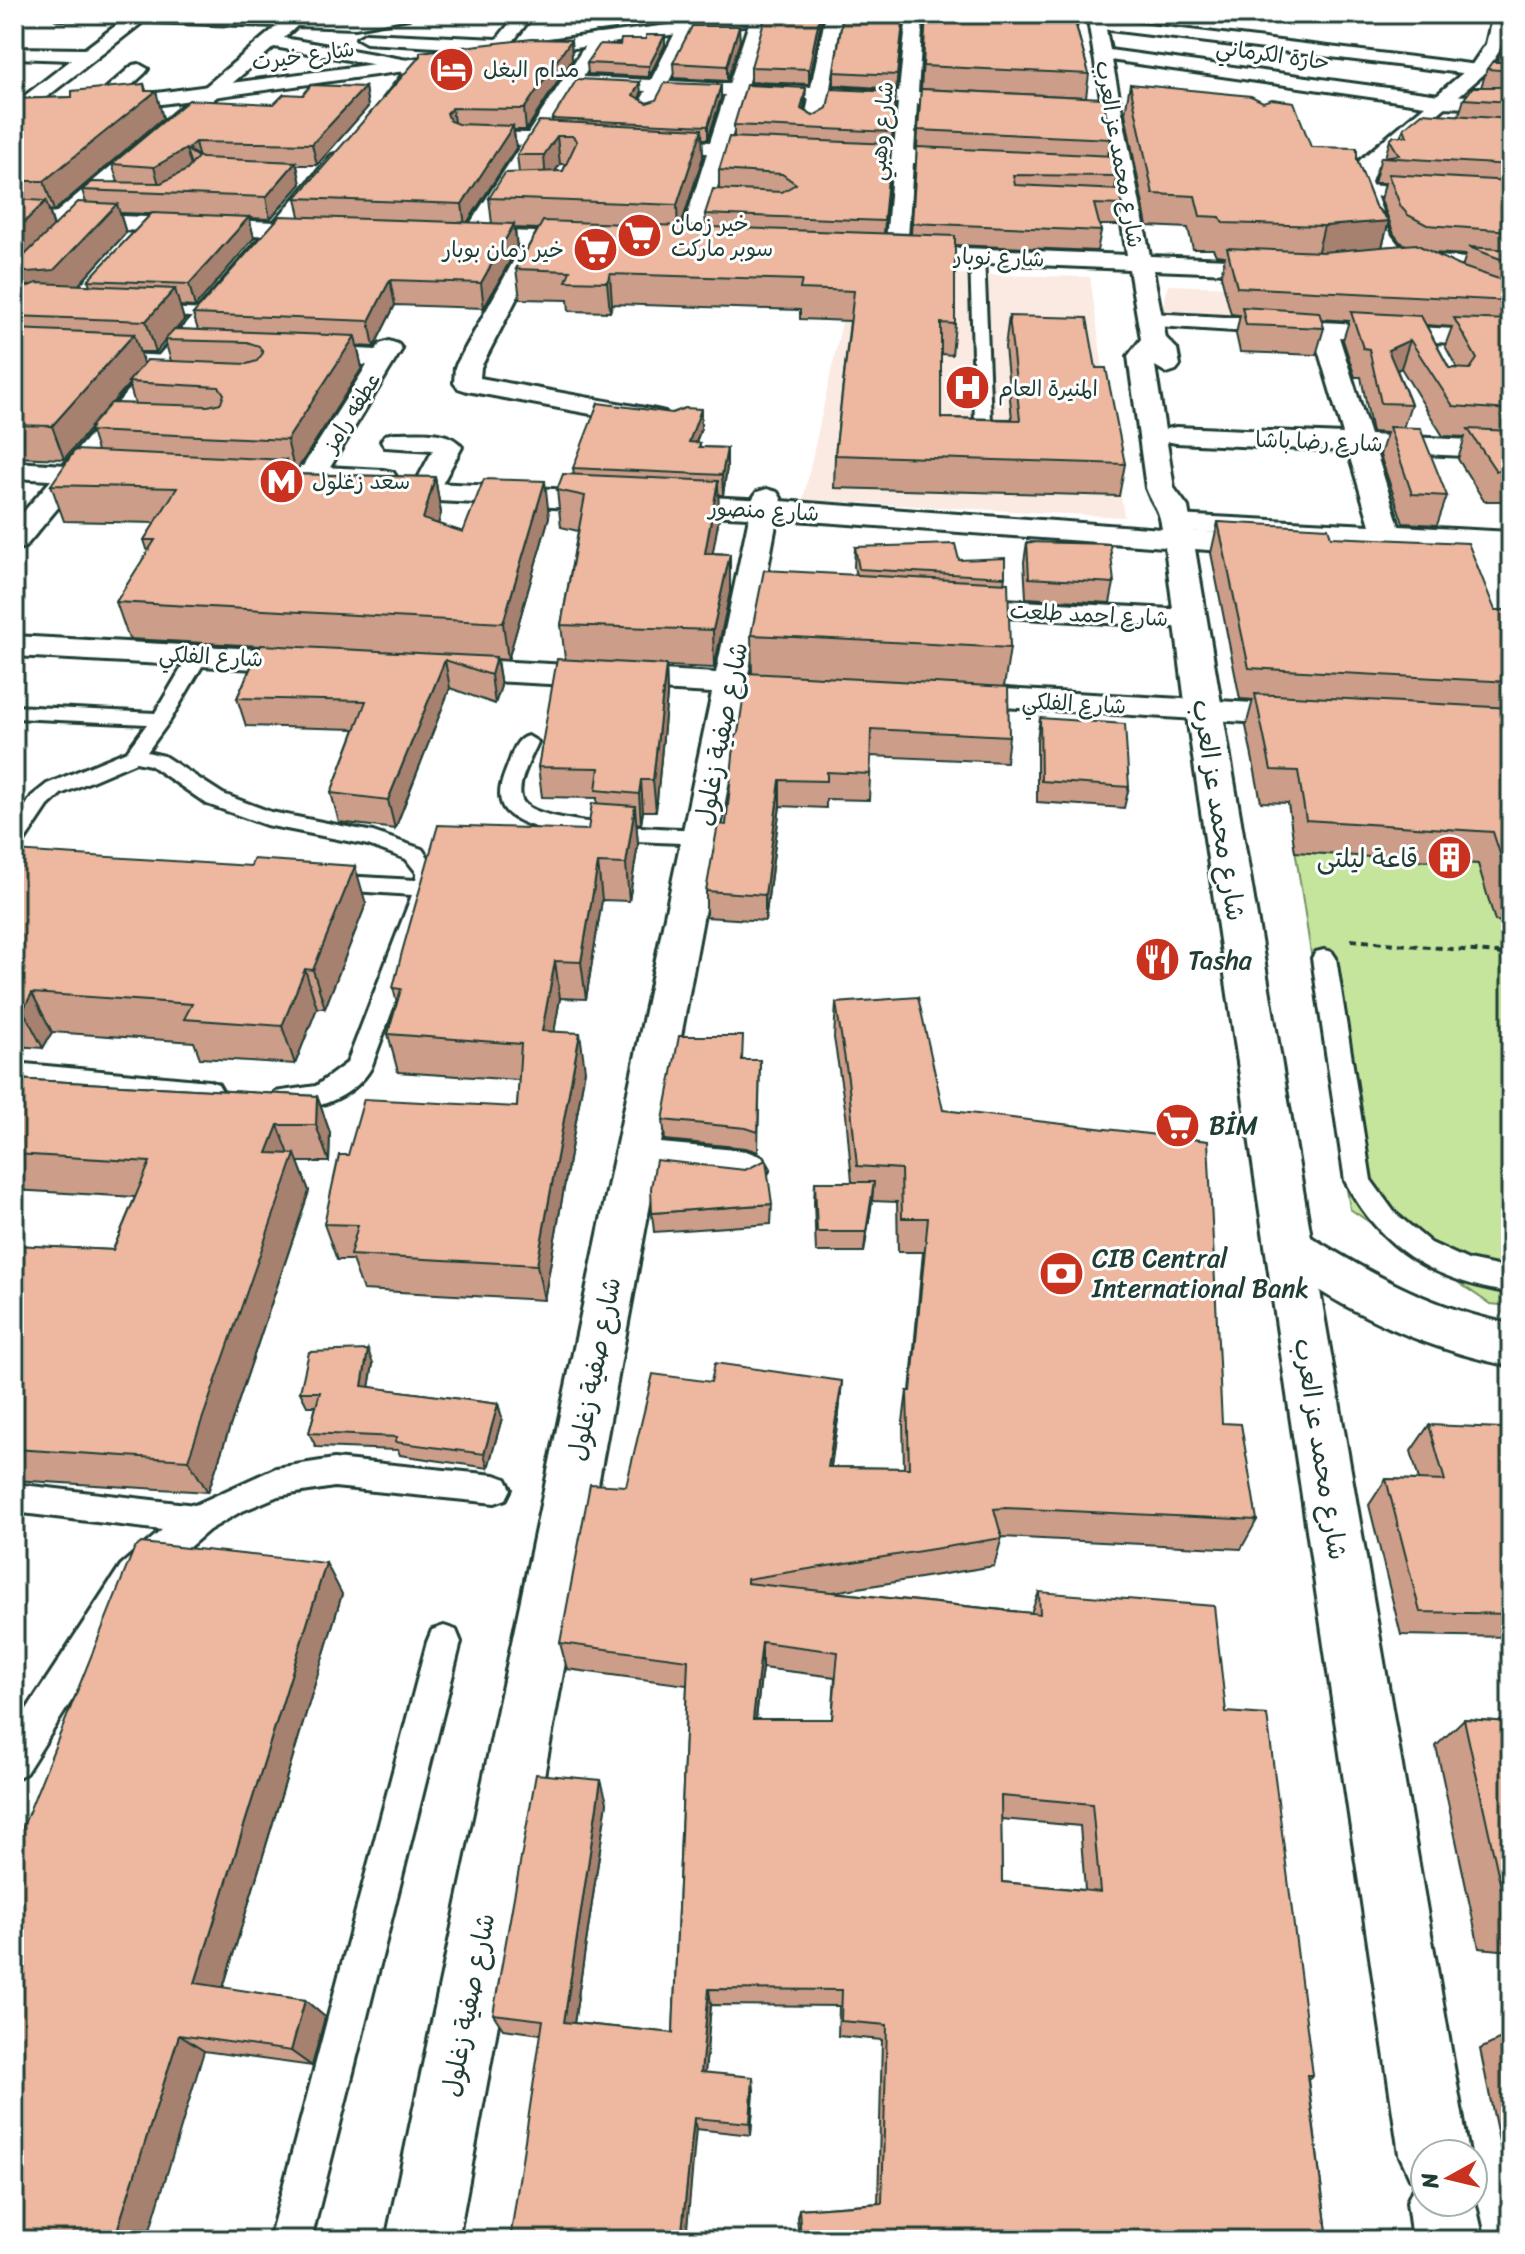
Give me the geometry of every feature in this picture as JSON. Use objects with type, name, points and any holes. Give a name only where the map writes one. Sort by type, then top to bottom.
[{"type":"street","points":[[58,14],[297,18],[362,23],[403,14]]},
{"type":"street","points":[[364,38],[499,49],[526,14]]},
{"type":"street","name":"شارع خيرت","points":[[14,115],[407,65],[499,49],[598,39],[678,24],[788,14]]},
{"type":"street","points":[[807,152],[821,123],[819,94],[834,14]]},
{"type":"street","name":"شارع وهبي","points":[[888,252],[903,157],[898,126],[908,98],[915,14]]},
{"type":"street","points":[[1170,32],[1175,14]]},
{"type":"street","points":[[1501,14],[1495,44],[1478,70],[1367,164],[1361,182],[1380,237],[1390,249],[1457,285],[1511,305]]},
{"type":"street","points":[[14,115],[23,99],[91,55],[141,15]]},
{"type":"street","points":[[689,245],[710,201],[719,148],[763,16]]},
{"type":"street","points":[[59,244],[70,221],[90,194],[297,18]]},
{"type":"street","points":[[1096,19],[1170,32],[1478,70]]},
{"type":"street","name":"شارع محمد عز العرب","points":[[1096,19],[1102,54],[1114,85],[1103,107],[1114,167],[1139,262],[1152,330],[1165,354],[1184,495],[1176,523]]},
{"type":"street","points":[[398,40],[423,21]]},
{"type":"street","points":[[1255,43],[1271,23]]},
{"type":"street","points":[[628,143],[658,86],[678,24]]},
{"type":"street","points":[[473,236],[598,39]]},
{"type":"street","points":[[272,41],[407,65],[411,78],[379,114]]},
{"type":"street","points":[[1286,86],[1316,50]]},
{"type":"street","points":[[14,53],[91,55]]},
{"type":"street","name":"حارة الكرماني","points":[[1102,54],[1286,86],[1439,101],[1511,103]]},
{"type":"street","points":[[101,103],[139,69]]},
{"type":"street","points":[[572,82],[1002,102]]},
{"type":"street","points":[[23,99],[122,103]]},
{"type":"street","points":[[1380,119],[1435,131]]},
{"type":"street","points":[[462,136],[997,161]]},
{"type":"street","points":[[175,363],[206,314],[351,145]]},
{"type":"street","points":[[295,174],[324,175]]},
{"type":"street","points":[[1363,191],[1511,199]]},
{"type":"street","points":[[501,193],[531,194]]},
{"type":"street","points":[[90,194],[116,195]]},
{"type":"street","points":[[14,219],[351,232]]},
{"type":"street","points":[[129,247],[150,225]]},
{"type":"street","points":[[427,235],[613,242]]},
{"type":"street","points":[[536,240],[468,367],[467,383],[673,421]]},
{"type":"street","name":"شارع نوبار","points":[[888,252],[1301,268]]},
{"type":"street","points":[[1379,264],[1408,261],[1511,268]]},
{"type":"street","points":[[1152,330],[1324,329],[1511,339]]},
{"type":"street","points":[[1324,329],[1387,534]]},
{"type":"street","name":"شارع محمد عز العرب","points":[[1152,330],[1141,356],[1161,493],[1176,523],[1203,710],[1431,2138]]},
{"type":"street","points":[[1423,334],[1437,362]]},
{"type":"street","points":[[14,541],[149,381],[175,363],[209,350]]},
{"type":"street","name":"عطفه رامز","points":[[273,353],[386,354],[312,474]]},
{"type":"street","points":[[112,424],[142,425]]},
{"type":"street","name":"شارع رضا باشا","points":[[1176,435],[1511,450]]},
{"type":"street","points":[[395,441],[436,442],[448,447],[431,480]]},
{"type":"street","points":[[14,459],[75,468]]},
{"type":"street","points":[[14,470],[75,468],[146,471]]},
{"type":"street","name":"شارع منصور","points":[[767,504],[431,480],[312,474],[201,474],[767,504],[1176,523]]},
{"type":"street","name":"شارع صفية زغلول","points":[[422,2240],[732,684],[765,596],[767,504]]},
{"type":"street","points":[[1176,523],[1387,534],[1504,552]]},
{"type":"street","points":[[1176,523],[1504,552]]},
{"type":"street","points":[[1504,552],[1511,613]]},
{"type":"street","name":"شارع احمد طلعت","points":[[922,605],[1190,619]]},
{"type":"street","name":"شارع الفلكي","points":[[14,646],[340,663]]},
{"type":"street","points":[[402,666],[794,687]]},
{"type":"street","name":"شارع الفلكي","points":[[920,694],[1342,717]]},
{"type":"street","points":[[636,1158],[746,1169]]},
{"type":"street","points":[[1289,1247],[1352,1287],[1419,1319],[1511,1345]]},
{"type":"street","points":[[1445,2218],[1448,2240]]},
{"type":"lane","points":[[977,256],[983,422]]},
{"type":"lane","points":[[135,311],[206,314]]},
{"type":"lane","points":[[87,356],[175,363]]},
{"type":"lane","points":[[17,852],[40,801],[54,789],[134,755],[161,719],[198,656]]},
{"type":"lane","points":[[14,712],[161,719]]},
{"type":"lane","points":[[528,742],[508,790],[511,803],[520,814],[555,826],[701,837]]},
{"type":"lane","points":[[134,755],[157,760],[215,799],[266,818],[373,839],[414,854],[428,872],[426,888],[358,1068],[342,1086],[317,1097],[289,1099],[258,1096]]},
{"type":"lane","points":[[301,881],[426,888]]},
{"type":"lane","points":[[1332,948],[1358,1181],[1369,1202],[1406,1242],[1432,1258],[1460,1271],[1511,1281]]},
{"type":"lane","points":[[14,1072],[228,1093]]},
{"type":"lane","points":[[14,1761],[132,1576],[198,1520],[229,1502],[276,1482],[334,1473],[495,1489]]},
{"type":"lane","points":[[14,1498],[198,1520]]},
{"type":"lane","points":[[290,2240],[444,1642]]},
{"type":"path","points":[[1332,948],[1497,953],[1511,958]]},
{"type":"shaded area","name":"المنيرة العام","points":[[853,272],[1090,277],[1124,517],[803,500]]},
{"type":"shaded area","points":[[1168,285],[1326,290],[1339,332],[1159,319]]},
{"type":"green space","points":[[1288,803],[1511,817],[1511,1306],[1490,1304],[1350,1209]]},
{"type":"building","points":[[766,14],[820,14],[809,69],[751,67]]},
{"type":"building","points":[[904,14],[897,75],[834,72],[843,15]]},
{"type":"building","points":[[926,14],[1076,14],[1078,22],[1075,22],[1089,74],[923,66]]},
{"type":"building","points":[[692,26],[739,26],[727,66],[673,63]]},
{"type":"building","points":[[1511,27],[1511,71],[1487,69],[1492,62],[1501,62],[1504,37]]},
{"type":"building","points":[[646,35],[665,35],[649,66],[587,63],[600,44],[620,45],[621,39],[646,39]]},
{"type":"building","points":[[532,39],[571,40],[524,109],[452,108],[447,113],[450,121],[458,124],[513,126],[462,204],[296,198],[420,56],[420,52]]},
{"type":"building","points":[[577,79],[640,82],[633,95],[647,103],[656,100],[665,83],[721,85],[708,126],[552,119]]},
{"type":"building","points":[[144,84],[145,91],[156,91],[44,181],[14,181],[14,99],[72,97],[72,91]]},
{"type":"building","points":[[1130,84],[1251,96],[1263,102],[1272,99],[1294,102],[1311,147],[1357,148],[1357,160],[1375,206],[1389,221],[1324,226],[1223,223],[1220,217],[1200,216],[1195,196],[1153,194]]},
{"type":"building","points":[[311,85],[365,87],[312,144],[195,142],[189,147],[190,151],[202,158],[296,162],[266,197],[82,190],[92,182],[161,183],[187,170],[198,157],[186,149],[154,167],[112,164],[189,100],[274,104],[284,94],[303,95]]},
{"type":"building","points":[[746,85],[806,88],[801,109],[813,116],[827,108],[831,89],[896,92],[892,132],[734,125]]},
{"type":"building","points":[[1473,87],[1511,87],[1511,102],[1464,99]]},
{"type":"building","points":[[921,89],[1103,98],[1111,139],[918,130]]},
{"type":"building","points":[[1422,113],[1511,119],[1511,165],[1381,157],[1399,155],[1390,140],[1394,136],[1407,136],[1404,128]]},
{"type":"building","points":[[539,121],[702,129],[677,205],[489,198],[505,173],[563,171],[577,141],[572,136],[557,136],[544,155],[517,155]]},
{"type":"building","points":[[729,137],[891,144],[884,221],[705,214],[713,189],[782,192],[796,184],[782,174],[719,170]]},
{"type":"building","points":[[917,147],[1114,156],[1117,176],[1013,175],[1015,185],[1120,190],[1122,205],[1094,204],[1101,231],[912,223]]},
{"type":"building","points":[[1388,174],[1511,181],[1511,231],[1427,225],[1408,215],[1401,207]]},
{"type":"building","points":[[14,199],[46,201],[14,232]]},
{"type":"building","points":[[78,202],[117,204],[54,270],[14,273],[14,266]]},
{"type":"building","points":[[152,213],[249,217],[189,284],[88,280]]},
{"type":"building","points":[[280,216],[514,224],[481,283],[390,280],[369,321],[193,314]]},
{"type":"building","points":[[543,221],[955,236],[955,324],[941,323],[941,418],[1020,420],[1009,316],[1087,318],[1096,368],[1106,368],[1125,464],[835,455],[854,291],[800,289],[802,280],[610,274],[607,282],[566,281],[570,271],[516,269]]},
{"type":"building","points":[[1416,244],[1457,265],[1511,283],[1511,301],[1237,287],[1227,248],[1323,252]]},
{"type":"building","points":[[1469,247],[1511,250],[1511,263]]},
{"type":"building","points":[[37,283],[175,289],[146,321],[14,316],[14,291]]},
{"type":"building","points":[[1242,307],[1319,312],[1324,328],[1246,325]]},
{"type":"building","points":[[1351,312],[1421,316],[1449,368],[1470,369],[1477,359],[1454,318],[1511,320],[1511,410],[1453,406],[1410,340],[1388,350],[1411,404],[1381,403],[1369,349],[1363,348]]},
{"type":"building","points":[[14,329],[134,334],[52,426],[14,425]]},
{"type":"building","points":[[174,329],[355,336],[287,440],[90,431],[111,403],[208,406],[221,403],[224,394],[219,387],[128,382],[147,360],[247,364],[257,361],[263,353],[259,346],[247,342],[165,340]]},
{"type":"building","points":[[598,403],[672,413],[685,408],[701,409],[689,442],[700,443],[699,447],[727,448],[722,475],[573,468]]},
{"type":"building","points":[[1389,427],[1420,428],[1447,496],[1412,494]]},
{"type":"building","points":[[1468,429],[1511,431],[1511,471],[1496,471]]},
{"type":"building","points":[[75,450],[286,460],[278,474],[435,477],[423,519],[463,532],[484,479],[545,481],[503,623],[116,602],[155,540],[144,540],[177,488],[51,485]]},
{"type":"building","points":[[563,474],[718,481],[705,553],[730,554],[713,630],[561,625],[585,496],[557,490]]},
{"type":"building","points":[[1218,522],[1328,528],[1331,537],[1468,543],[1495,610],[1511,610],[1511,682],[1249,668]]},
{"type":"building","points":[[1027,542],[1110,544],[1114,583],[1029,578]]},
{"type":"building","points":[[955,544],[959,560],[1005,558],[1005,577],[859,569],[855,547]]},
{"type":"building","points":[[764,570],[1008,583],[1010,648],[751,635]]},
{"type":"building","points":[[261,645],[496,657],[491,675],[445,660],[388,800],[331,793],[366,701],[237,698]]},
{"type":"building","points":[[557,659],[666,665],[653,780],[641,780],[639,794],[596,790],[599,768],[538,767]]},
{"type":"building","points":[[747,673],[1008,687],[1009,736],[871,729],[870,774],[827,772],[827,781],[780,780],[765,895],[706,891],[718,824],[726,825],[735,736],[738,734]]},
{"type":"building","points":[[1255,694],[1511,708],[1511,888],[1493,832],[1306,820],[1298,771],[1271,770]]},
{"type":"building","points":[[1040,718],[1125,724],[1129,787],[1041,781]]},
{"type":"building","points":[[592,803],[635,806],[626,864],[598,863],[581,962],[555,961],[542,1031],[580,1033],[537,1265],[350,1255],[358,1225],[324,1224],[339,1155],[348,1155],[364,1099],[517,1107],[521,1044],[388,1034],[401,989],[393,988],[438,825],[588,830]]},
{"type":"building","points":[[14,851],[251,866],[253,859],[355,866],[313,970],[305,969],[282,1026],[184,1019],[192,1004],[32,993],[23,1010],[14,1009]]},
{"type":"building","points":[[918,997],[943,1110],[1208,1141],[1222,1423],[1241,1424],[1257,1520],[994,1509],[1002,1538],[747,1579],[747,1583],[1040,1614],[1039,1592],[1214,1606],[1226,1712],[1267,1715],[1313,2075],[1307,2075],[1328,2240],[801,2240],[799,2209],[882,2203],[887,2025],[841,2021],[842,1990],[709,1989],[701,2072],[753,2077],[750,2123],[694,2118],[681,2240],[510,2240],[543,2020],[493,2014],[536,1774],[601,1780],[564,2022],[673,2033],[688,1660],[560,1643],[590,1484],[626,1486],[653,1374],[711,1382],[715,1363],[842,1381],[828,1467],[909,1468],[907,1391],[911,1391],[928,1218],[902,1218],[901,1169],[857,1166],[836,1003]],"holes":[[[762,1642],[838,1652],[832,1719],[753,1719]],[[1001,1796],[1092,1804],[1100,1892],[1002,1882]]]},
{"type":"building","points":[[679,1036],[743,1036],[742,1060],[760,1060],[758,1132],[746,1128],[663,1120]]},
{"type":"building","points":[[14,1079],[317,1096],[316,1125],[278,1125],[267,1153],[295,1154],[188,1460],[14,1449],[14,1245],[113,1250],[150,1162],[14,1154]]},
{"type":"building","points":[[656,1160],[745,1170],[766,1160],[772,1204],[652,1213],[651,1188]]},
{"type":"building","points":[[815,1182],[874,1182],[866,1232],[817,1232]]},
{"type":"building","points":[[368,1350],[362,1386],[498,1404],[484,1454],[395,1442],[397,1437],[309,1433],[320,1392],[300,1392],[309,1352]]},
{"type":"building","points":[[1429,1425],[1502,1428],[1511,1456],[1511,1614],[1420,1612],[1386,1479],[1445,1481]]},
{"type":"building","points":[[141,1543],[326,1563],[195,1983],[305,2000],[291,2051],[179,2035],[114,2240],[14,2240],[14,1849],[134,1549]]},
{"type":"building","points":[[1464,1719],[1511,1722],[1511,1928],[1510,1928]]},
{"type":"place","name":"مدام البغل","points":[[452,69]]},
{"type":"place","name":"خير زمان سوبر ماركت","points":[[640,236]]},
{"type":"place","name":"خير زمان بوبار","points":[[595,249]]},
{"type":"place","name":"المنيرة العام","points":[[967,388]]},
{"type":"place","name":"سعد زغلول","points":[[281,481]]},
{"type":"place","name":"قاعة ليلتى","points":[[1449,858]]},
{"type":"place","name":"Tasha","points":[[1157,960]]},
{"type":"place","name":"BİM","points":[[1178,1125]]},
{"type":"place","name":"CIB Central International Bank","points":[[1061,1273]]}]
